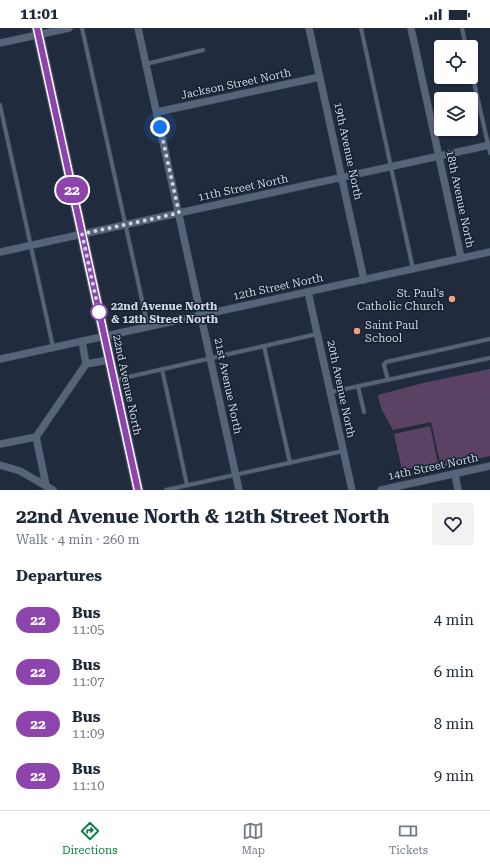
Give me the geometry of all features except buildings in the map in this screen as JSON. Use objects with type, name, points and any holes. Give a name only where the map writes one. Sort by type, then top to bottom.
[{"type":"main road","name":"22nd Avenue North","points":[[38,31],[138,490]]},
{"type":"street","points":[[0,43],[38,31],[69,28]]},
{"type":"street","name":"21st Avenue North","points":[[138,28],[239,490]]},
{"type":"street","name":"19th Avenue North","points":[[309,28],[364,280]]},
{"type":"street","name":"18th Avenue North","points":[[411,28],[461,258]]},
{"type":"street","name":"Jackson Street North","points":[[157,112],[320,77]]},
{"type":"street","name":"11th Street North","points":[[0,252],[439,156],[489,148]]},
{"type":"street","name":"12th Street North","points":[[1,359],[490,252]]},
{"type":"street","name":"20th Avenue North","points":[[308,292],[352,490]]},
{"type":"street","points":[[0,444],[36,437],[86,364],[82,341]]},
{"type":"street","points":[[0,350],[1,359]]},
{"type":"street","points":[[86,364],[109,360]]},
{"type":"street","points":[[36,437],[46,485]]},
{"type":"street","points":[[0,465],[20,471],[53,490]]},
{"type":"street","name":"14th Street North","points":[[380,490],[490,466]]},
{"type":"street","points":[[455,474],[458,490]]},
{"type":"lane","points":[[82,28],[148,327]]},
{"type":"lane","points":[[361,28],[413,269]]},
{"type":"lane","points":[[462,28],[465,40]]},
{"type":"lane","points":[[146,64],[203,50]]},
{"type":"lane","points":[[474,84],[489,148]]},
{"type":"lane","points":[[0,105],[53,348]]},
{"type":"lane","points":[[114,380],[318,334]]},
{"type":"lane","points":[[388,380],[384,365],[386,362],[490,339]]},
{"type":"lane","points":[[264,346],[290,463]]},
{"type":"lane","points":[[330,392],[490,358]]},
{"type":"lane","points":[[162,369],[187,485]]},
{"type":"lane","points":[[358,386],[364,412]]},
{"type":"lane","points":[[166,490],[343,451]]},
{"type":"shaded area","points":[[490,369],[490,456],[441,467],[431,422],[393,430],[381,408],[378,395],[423,383]]},
{"type":"shaded area","points":[[430,426],[438,463],[402,470],[394,434]]},
{"type":"bus line","name":"22","points":[[37,28],[138,490]]},
{"type":"place","name":"St. Paul's Catholic Church","points":[[452,299]]},
{"type":"place","name":"22nd Avenue North & 12th Street North","points":[[99,312]]},
{"type":"place","name":"Saint Paul School","points":[[357,331]]},
{"type":"route","points":[[99,312],[82,234],[179,213],[160,127]]}]
